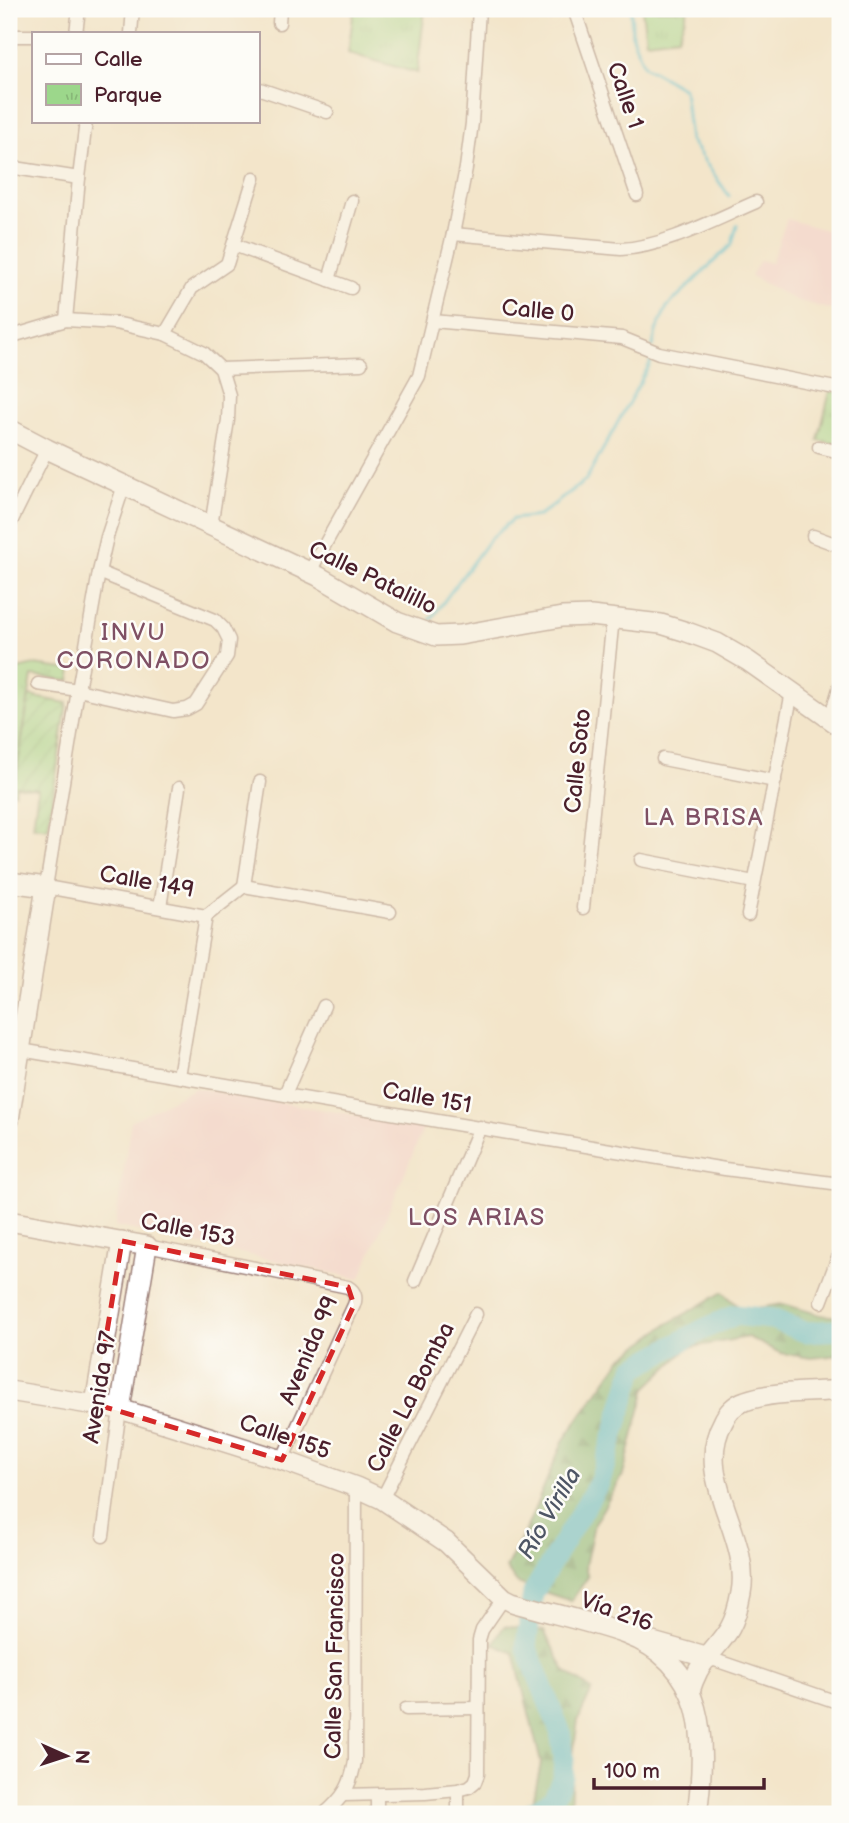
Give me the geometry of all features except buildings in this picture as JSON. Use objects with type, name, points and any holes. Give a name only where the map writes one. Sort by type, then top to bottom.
[{"type":"main road","name":"Calle Patalillo","points":[[9,429],[309,572],[397,622],[436,636],[460,635],[562,617],[591,616],[661,624],[717,643],[748,661],[835,723]]},
{"type":"main road","name":"Calle 149","points":[[9,882],[46,887]]},
{"type":"main road","points":[[9,1120],[15,1049],[46,887]]},
{"type":"main road","name":"Calle 153","points":[[9,1222],[147,1246]]},
{"type":"main road","name":"Avenida 97","points":[[96,1404],[122,1241]]},
{"type":"main road","name":"Avenida 97","points":[[120,1409],[147,1246]]},
{"type":"main road","points":[[690,1691],[699,1670],[731,1627],[742,1591],[737,1543],[715,1470],[714,1450],[718,1431],[727,1414],[741,1402],[760,1397],[840,1390]]},
{"type":"main road","name":"Calle 155","points":[[9,1391],[120,1409],[282,1460],[356,1487],[382,1499],[446,1542],[508,1600]]},
{"type":"main road","name":"Vía 216","points":[[508,1600],[626,1635],[659,1654],[678,1672],[690,1691],[701,1728],[702,1761],[697,1814]]},
{"type":"main road","points":[[626,1635],[709,1658]]},
{"type":"street","points":[[76,32],[79,9]]},
{"type":"street","points":[[131,32],[133,9]]},
{"type":"street","points":[[279,23],[280,9]]},
{"type":"street","points":[[309,572],[419,376],[466,168],[472,123],[479,9]]},
{"type":"street","name":"Calle 1","points":[[574,9],[637,195]]},
{"type":"street","points":[[9,39],[32,36]]},
{"type":"street","points":[[259,89],[327,112]]},
{"type":"street","points":[[66,320],[86,122]]},
{"type":"street","points":[[9,167],[79,178]]},
{"type":"street","points":[[165,334],[192,288],[227,264],[254,178]]},
{"type":"street","points":[[329,280],[352,201]]},
{"type":"street","points":[[453,234],[621,249],[638,248],[659,243],[756,202]]},
{"type":"street","points":[[234,244],[351,288]]},
{"type":"street","points":[[9,337],[66,320],[115,323],[165,334],[204,354],[221,369],[229,395],[228,420],[211,526]]},
{"type":"street","name":"Calle 0","points":[[433,321],[622,338],[659,353],[840,388]]},
{"type":"street","points":[[221,369],[361,364]]},
{"type":"street","points":[[819,447],[840,452]]},
{"type":"street","points":[[9,526],[47,449]]},
{"type":"street","points":[[46,887],[99,572],[124,485]]},
{"type":"street","points":[[813,536],[840,545]]},
{"type":"street","points":[[38,684],[173,711],[187,709],[196,704],[227,656],[229,640],[215,620],[99,572]]},
{"type":"street","name":"Calle Soto","points":[[583,908],[612,618]]},
{"type":"street","points":[[835,723],[840,685]]},
{"type":"street","points":[[748,915],[792,692]]},
{"type":"street","points":[[663,759],[775,781]]},
{"type":"street","points":[[260,782],[244,886],[390,912]]},
{"type":"street","points":[[160,907],[179,788]]},
{"type":"street","points":[[641,860],[754,882]]},
{"type":"street","name":"Calle 149","points":[[46,887],[206,916],[244,886]]},
{"type":"street","points":[[179,1076],[206,916]]},
{"type":"street","points":[[285,1094],[324,1006]]},
{"type":"street","name":"Calle 151","points":[[15,1049],[712,1167],[839,1184]]},
{"type":"street","points":[[415,1281],[480,1127]]},
{"type":"street","name":"Calle 153","points":[[147,1246],[348,1287],[355,1294]]},
{"type":"street","points":[[821,1302],[840,1252]]},
{"type":"street","name":"Avenida 99","points":[[282,1460],[354,1305],[355,1294]]},
{"type":"street","name":"Calle La Bomba","points":[[382,1499],[476,1314]]},
{"type":"street","name":"Avenida 97","points":[[103,1536],[120,1409]]},
{"type":"street","name":"Calle San Francisco","points":[[324,1814],[344,1795],[353,1776],[356,1741],[356,1487]]},
{"type":"street","points":[[344,1795],[458,1790],[475,1782],[478,1774],[479,1640],[482,1630],[508,1600]]},
{"type":"street","points":[[709,1658],[840,1703]]},
{"type":"street","points":[[406,1709],[478,1708]]},
{"type":"street","points":[[458,1790],[458,1814]]},
{"type":"street","points":[[377,1795],[377,1814]]},
{"type":"highlighted area","points":[[122,1241],[348,1287],[354,1305],[282,1460],[95,1404]]},
{"type":"shaded area","points":[[787,219],[840,234],[840,312],[795,300],[751,276],[760,260],[771,263]]},
{"type":"shaded area","points":[[195,1088],[424,1127],[360,1279],[115,1226],[131,1121]]},
{"type":"green space","points":[[354,9],[425,9],[417,73],[348,53]]},
{"type":"green space","points":[[642,9],[688,9],[678,37],[646,41]]},
{"type":"green space","points":[[830,391],[840,393],[840,445],[818,440]]},
{"type":"green space","points":[[34,665],[72,670],[70,681],[32,676],[16,778],[9,777],[9,671]]},
{"type":"green space","points":[[29,696],[67,703],[48,828],[33,826],[38,789],[16,786],[15,793],[9,794],[9,777],[16,777]]},
{"type":"green space","points":[[723,1292],[742,1310],[783,1304],[821,1315],[840,1317],[840,1355],[811,1358],[780,1353],[748,1337],[688,1348],[646,1388],[623,1475],[594,1524],[585,1566],[588,1577],[571,1601],[517,1583],[506,1568],[525,1532],[563,1441],[621,1359],[666,1325]]},
{"type":"green space","points":[[504,1626],[544,1631],[565,1671],[592,1690],[578,1720],[572,1763],[570,1814],[508,1814],[533,1802],[541,1763],[514,1653],[493,1644]]},
{"type":"waterway","points":[[631,9],[632,36],[644,66],[684,89],[690,140],[729,196]]},
{"type":"waterway","points":[[653,346],[656,331],[667,307],[732,244],[737,225]]},
{"type":"waterway","points":[[431,619],[489,540],[513,519],[539,516],[586,480],[650,364],[652,354]]},
{"type":"waterway","name":"Río Virilla","points":[[550,1814],[553,1799],[563,1777],[564,1757],[560,1731],[526,1646],[533,1593],[600,1481],[634,1368],[735,1315],[772,1319],[805,1332],[840,1330]]},
{"type":"waterway","points":[[529,1814],[553,1799]]},
{"type":"district","name":"INVU CORONADO","points":[[134,646]]},
{"type":"district","name":"LA BRISA","points":[[704,817]]},
{"type":"district","name":"LOS ARIAS","points":[[477,1217]]}]
